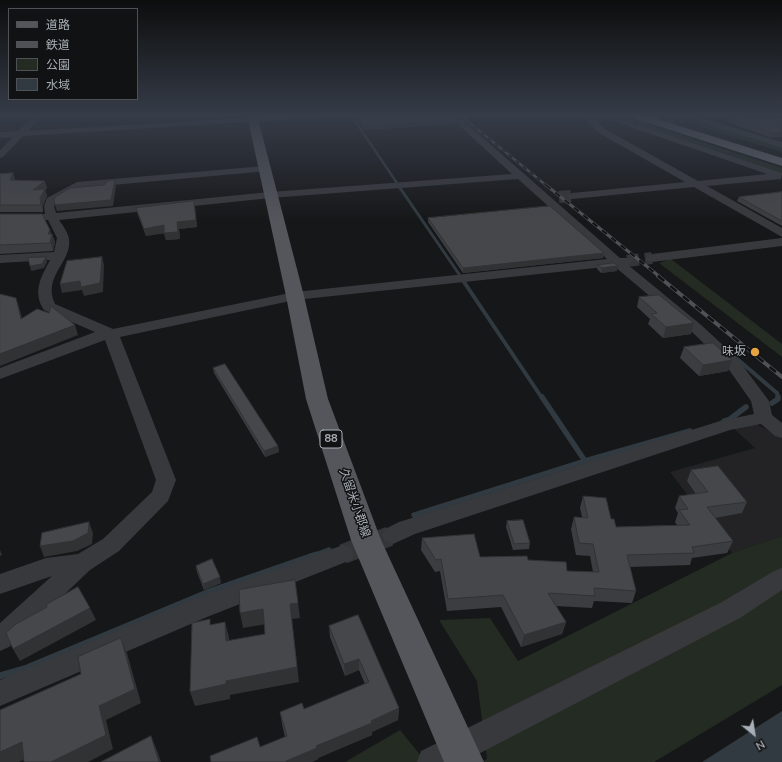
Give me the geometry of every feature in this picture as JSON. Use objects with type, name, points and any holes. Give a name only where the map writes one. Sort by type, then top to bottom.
[{"type":"highway","points":[[741,151],[782,162]]},
{"type":"highway","points":[[764,151],[782,156]]},
{"type":"main road","name":"久留米小郡線","points":[[261,151],[270,196],[295,296],[317,399],[366,540],[451,757]]},
{"type":"street","points":[[492,151],[621,261],[730,361],[760,401],[764,418],[782,432]]},
{"type":"street","points":[[636,151],[782,233]]},
{"type":"street","points":[[713,151],[781,176]]},
{"type":"street","points":[[0,639],[82,563],[111,545],[161,496],[166,480],[111,334],[49,307],[44,300],[43,292],[45,284],[63,243],[62,234],[51,217],[49,204],[51,200],[77,185],[265,169]]},
{"type":"street","points":[[0,217],[51,217],[270,196],[521,176]]},
{"type":"street","points":[[572,196],[781,176]]},
{"type":"street","points":[[546,198],[559,197]]},
{"type":"street","points":[[652,258],[782,242]]},
{"type":"street","points":[[0,259],[58,256]]},
{"type":"street","points":[[0,374],[95,337],[295,296],[621,261]]},
{"type":"street","points":[[393,535],[407,528],[727,425],[764,418]]},
{"type":"street","points":[[0,693],[198,609],[343,554]]},
{"type":"street","points":[[0,584],[46,567],[82,563]]},
{"type":"street","points":[[451,757],[731,610],[782,578]]},
{"type":"shaded area","points":[[754,423],[782,438],[782,536],[732,553],[670,472],[755,448],[732,427]]},
{"type":"green space","points":[[713,151],[728,151],[782,168],[782,174]]},
{"type":"green space","points":[[671,259],[782,344],[782,357],[659,263]]},
{"type":"green space","points":[[782,536],[782,685],[654,762],[481,762],[487,759],[477,681],[439,620],[490,618],[518,661],[732,553]]},
{"type":"green space","points":[[400,730],[426,762],[345,762]]},
{"type":"water","points":[[782,711],[782,762],[702,762]]},
{"type":"building","points":[[13,173],[10,180],[45,181],[33,190],[45,189],[40,198],[41,205],[0,205],[0,174]]},
{"type":"building","points":[[115,180],[111,200],[55,205],[55,197],[70,188],[104,185],[108,181]]},
{"type":"building","points":[[782,192],[782,221],[739,197]]},
{"type":"building","points":[[194,201],[196,220],[177,222],[178,232],[164,233],[164,225],[144,229],[136,208]]},
{"type":"building","points":[[550,206],[604,253],[463,268],[428,218]]},
{"type":"building","points":[[0,214],[42,214],[50,230],[48,234],[52,234],[50,243],[0,245]]},
{"type":"building","points":[[46,257],[42,264],[30,266],[28,258]]},
{"type":"building","points":[[102,257],[100,283],[81,287],[80,281],[60,284],[67,261]]},
{"type":"building","points":[[614,263],[618,266],[602,268],[598,265]]},
{"type":"building","points":[[0,294],[16,298],[21,319],[37,309],[49,313],[51,306],[75,325],[0,354]]},
{"type":"building","points":[[659,295],[694,323],[666,327],[651,314],[657,313],[639,297]]},
{"type":"building","points":[[713,343],[732,360],[703,365],[684,347]]},
{"type":"building","points":[[225,364],[278,446],[264,451],[213,368]]},
{"type":"building","points":[[718,466],[747,502],[707,507],[733,541],[692,547],[694,553],[627,555],[636,591],[594,588],[595,596],[548,593],[566,622],[524,635],[503,595],[448,599],[441,559],[436,560],[422,538],[474,534],[480,557],[527,556],[528,560],[566,562],[567,571],[599,572],[593,544],[579,543],[574,517],[588,518],[583,496],[606,498],[611,519],[614,519],[616,527],[690,525],[679,510],[688,509],[679,496],[708,492],[691,470]]},
{"type":"building","points":[[523,520],[530,543],[514,544],[507,521]]},
{"type":"building","points":[[89,522],[88,533],[73,541],[40,546],[42,533]]},
{"type":"building","points":[[212,559],[220,577],[203,584],[196,566]]},
{"type":"building","points":[[295,580],[298,603],[290,604],[297,667],[226,681],[226,684],[190,692],[192,623],[210,619],[210,625],[225,622],[226,641],[265,634],[263,609],[240,613],[239,590]]},
{"type":"building","points":[[78,587],[90,608],[13,649],[6,633],[16,624],[47,607],[46,605]]},
{"type":"building","points":[[358,615],[399,708],[371,721],[372,723],[316,746],[317,748],[286,761],[287,762],[211,762],[210,756],[257,737],[260,747],[287,736],[280,712],[302,703],[304,709],[369,682],[359,659],[344,664],[329,626]]},
{"type":"building","points":[[121,638],[135,689],[99,706],[106,735],[51,762],[24,762],[22,742],[0,752],[0,710],[81,674],[78,657]]},
{"type":"building","points":[[151,736],[159,762],[101,762]]},
{"type":"waterway","points":[[375,151],[399,186]]},
{"type":"waterway","points":[[398,185],[461,277]]},
{"type":"waterway","points":[[460,276],[542,398]]},
{"type":"waterway","points":[[736,358],[777,393],[778,398]]},
{"type":"waterway","points":[[542,397],[585,461]]},
{"type":"waterway","points":[[772,403],[778,398]]},
{"type":"waterway","points":[[724,421],[730,419],[746,407]]},
{"type":"waterway","points":[[585,461],[690,431]]},
{"type":"waterway","points":[[414,515],[585,461]]},
{"type":"waterway","points":[[313,556],[329,550]]},
{"type":"waterway","points":[[0,676],[27,668],[212,591],[316,555]]},
{"type":"tunnel","points":[[559,197],[572,196]]},
{"type":"tunnel","points":[[627,261],[652,258]]},
{"type":"tunnel","points":[[343,554],[393,535]]},
{"type":"railway","points":[[504,151],[547,186]]},
{"type":"railway","points":[[546,185],[660,277]]},
{"type":"railway","points":[[658,276],[782,377]]},
{"type":"place","name":"味坂","points":[[755,352]]}]
